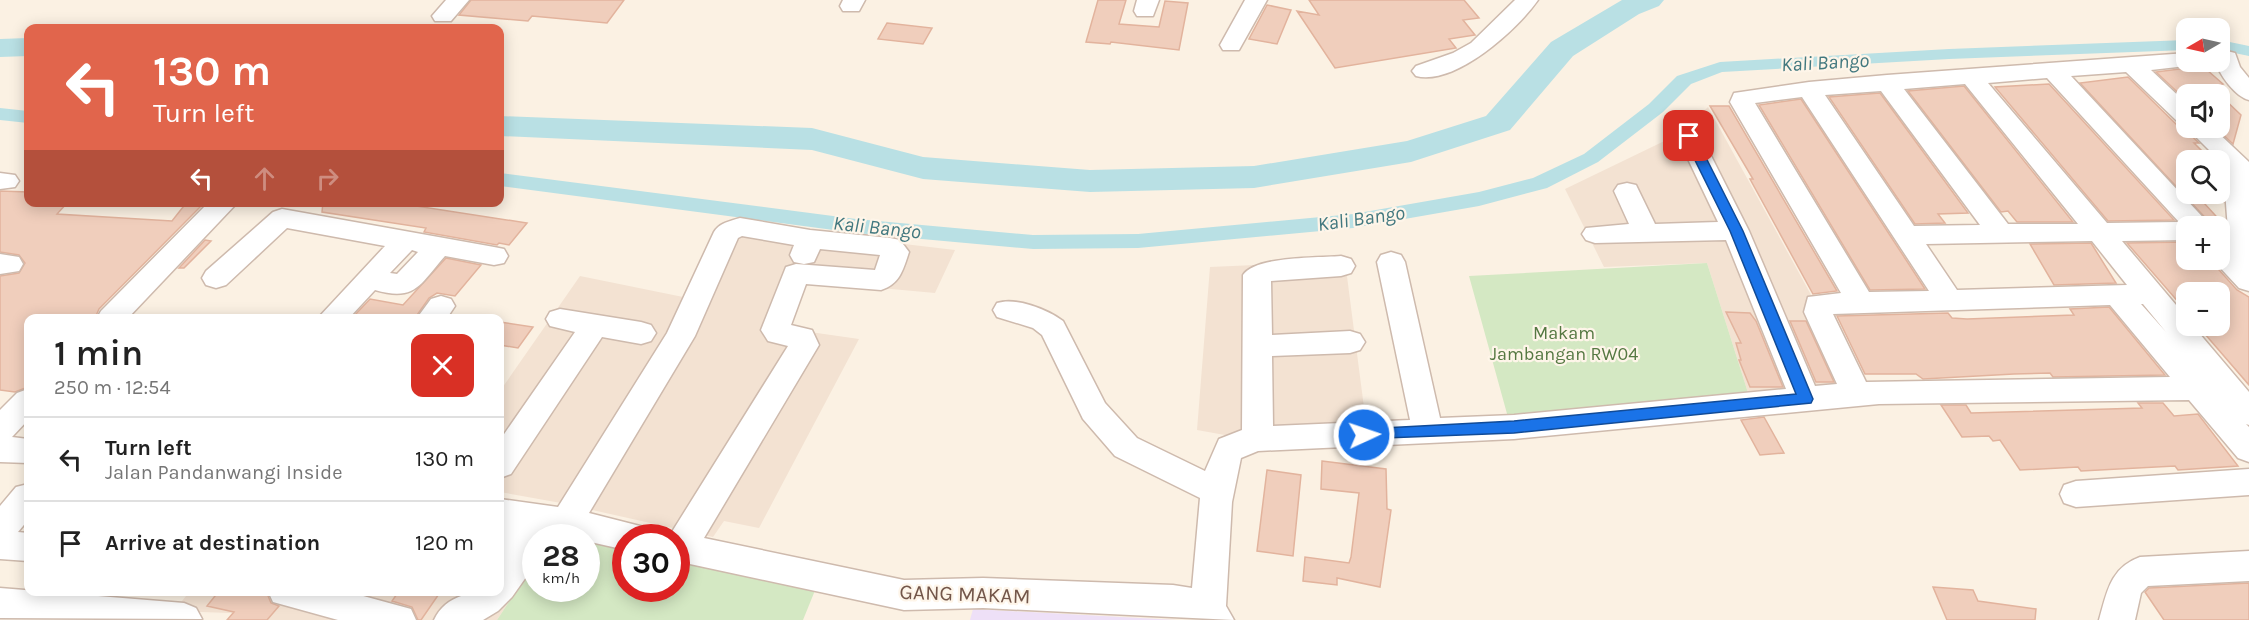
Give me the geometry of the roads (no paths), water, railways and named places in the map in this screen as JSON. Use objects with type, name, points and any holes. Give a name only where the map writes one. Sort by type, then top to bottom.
[{"type":"street","points":[[443,16],[458,0]]},
{"type":"street","points":[[1231,45],[1256,0]]},
{"type":"street","points":[[1424,70],[1461,58],[1479,48],[1527,0]]},
{"type":"street","points":[[2232,59],[2229,68],[2249,93]]},
{"type":"street","points":[[1860,301],[1741,100],[1746,95],[1887,82],[2054,72],[2176,61]]},
{"type":"street","points":[[2132,65],[2176,107]]},
{"type":"street","points":[[2054,72],[2189,216]]},
{"type":"street","points":[[1971,77],[2148,294],[2249,412]]},
{"type":"street","points":[[1887,82],[2000,233]]},
{"type":"street","points":[[1809,89],[1949,299]]},
{"type":"street","points":[[1689,136],[1736,231],[1805,399]]},
{"type":"street","points":[[2215,138],[2242,155],[2238,212],[2245,260],[2245,277]]},
{"type":"street","points":[[1627,191],[1646,232]]},
{"type":"street","points":[[115,314],[220,207]]},
{"type":"street","points":[[216,278],[273,223],[282,218],[494,256]]},
{"type":"street","points":[[504,544],[533,519],[680,336],[727,232],[740,227],[810,239],[890,247],[895,252],[883,280],[796,274]]},
{"type":"street","points":[[1595,234],[1736,231]]},
{"type":"street","points":[[1908,235],[2176,231]]},
{"type":"street","points":[[690,528],[804,345],[802,338],[778,333],[775,330],[810,239]]},
{"type":"street","points":[[336,314],[405,241]]},
{"type":"street","points":[[382,282],[403,285],[439,246]]},
{"type":"street","points":[[2230,261],[2245,277]]},
{"type":"street","points":[[1391,262],[1428,432]]},
{"type":"street","points":[[1258,439],[1257,275],[1263,272],[1341,266]]},
{"type":"street","points":[[1857,394],[1816,306],[1824,302],[2148,294]]},
{"type":"street","points":[[2117,295],[2249,449]]},
{"type":"street","points":[[1006,310],[1043,321],[1053,328],[1094,411],[1126,447],[1218,492]]},
{"type":"street","points":[[560,319],[641,333]]},
{"type":"street","points":[[504,459],[595,325]]},
{"type":"street","points":[[1256,346],[1350,342]]},
{"type":"street","points":[[1212,614],[1218,492],[1227,452],[1243,441],[1514,427],[1857,394],[2197,388]]},
{"type":"street","points":[[11,441],[24,410]]},
{"type":"street","points":[[2076,494],[2249,482]]},
{"type":"street","points":[[0,530],[24,502]]},
{"type":"street","points":[[533,519],[612,533]]},
{"type":"street","points":[[504,578],[533,519]]},
{"type":"street","points":[[0,544],[24,547]]},
{"type":"street","name":"GANG MAKAM","points":[[690,550],[904,595],[968,593],[1080,609],[1173,600],[1212,614]]},
{"type":"street","points":[[2117,620],[2126,585],[2140,572],[2249,566]]},
{"type":"street","points":[[294,596],[319,611],[399,620]]},
{"type":"street","points":[[461,608],[482,605],[491,596]]},
{"type":"street","points":[[24,600],[184,619]]},
{"type":"waterway","name":"Kali Bango","points":[[504,126],[812,139],[923,168],[1090,181],[1254,177],[1411,151],[1498,123],[1562,49],[1628,8],[1649,0]]},
{"type":"waterway","name":"Kali Bango","points":[[504,181],[856,226],[1033,242],[1138,241],[1353,221],[1479,199],[1540,183],[1591,158],[1656,108],[1684,80],[1720,67],[1949,54],[2176,45]]},
{"type":"waterway","name":"Kali Bango","points":[[0,48],[24,47]]},
{"type":"waterway","name":"Kali Bango","points":[[2230,47],[2249,51]]},
{"type":"waterway","name":"Kali Bango","points":[[0,114],[24,117]]},
{"type":"park label","name":"Makam Jambangan RW04","points":[[1564,343]]}]
